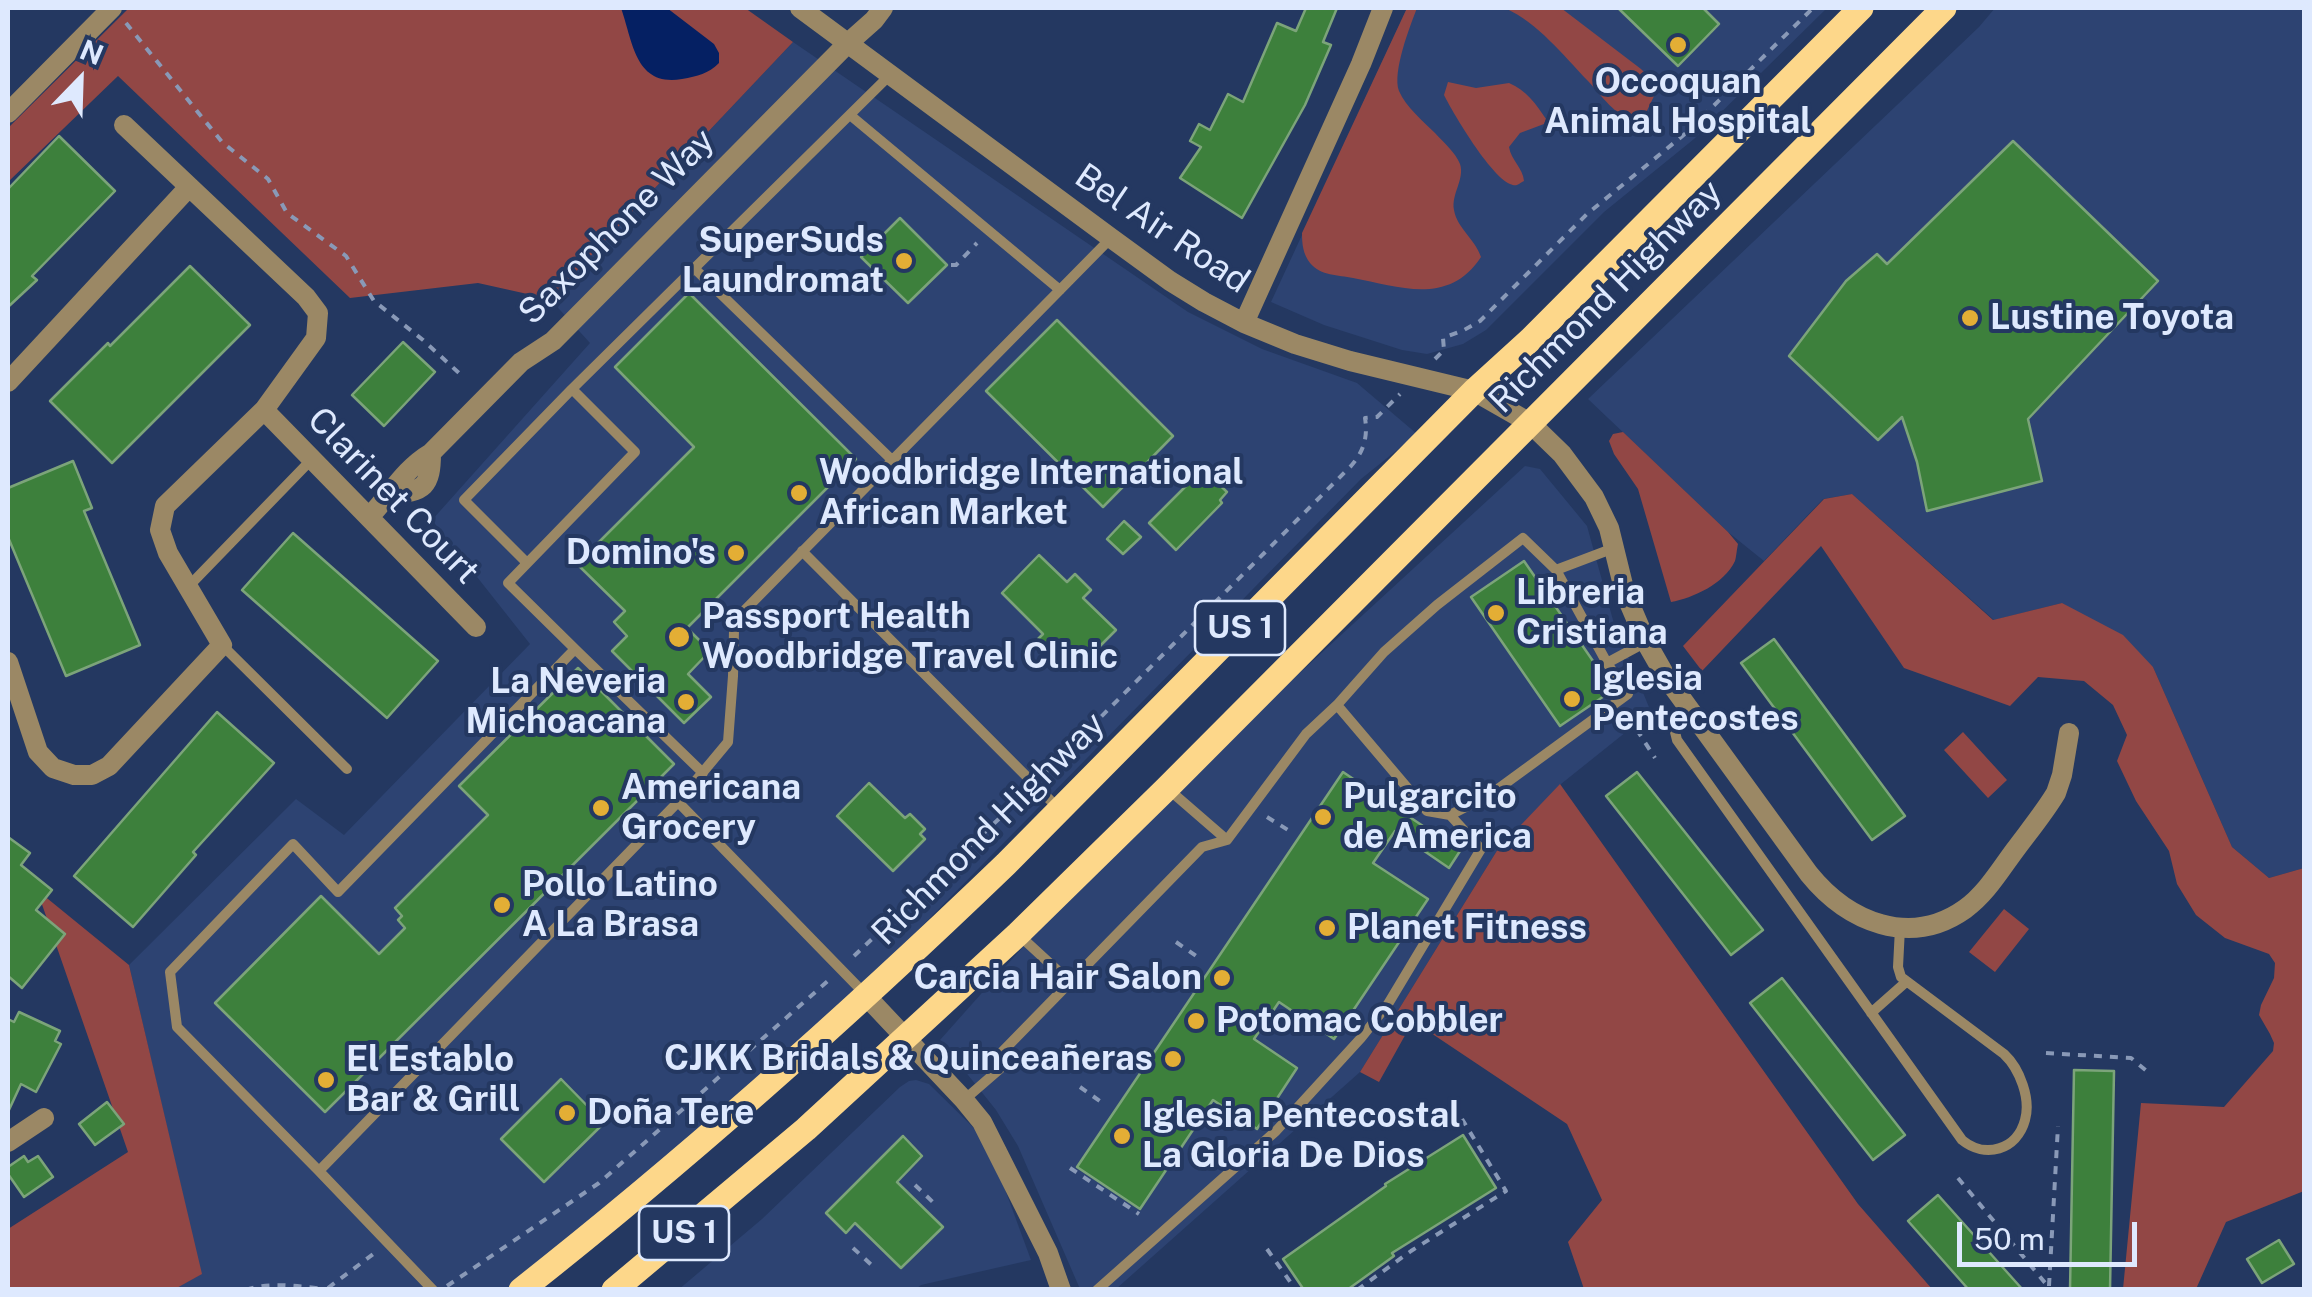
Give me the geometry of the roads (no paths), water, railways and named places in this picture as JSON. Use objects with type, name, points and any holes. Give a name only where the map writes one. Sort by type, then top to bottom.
[{"type":"main road","name":"Richmond Highway","points":[[522,1290],[714,1132],[868,997],[1861,8]]},
{"type":"main road","name":"Richmond Highway","points":[[614,1290],[792,1141],[1018,934],[1944,8]]},
{"type":"main road","points":[[547,1290],[580,1243]]},
{"type":"street","points":[[8,112],[112,8]]},
{"type":"street","name":"Bel Air Road","points":[[800,8],[1170,281],[1244,322],[1295,344],[1474,391],[1530,422],[1562,454],[1594,496],[1614,548],[1625,592],[1666,677],[1809,874],[1842,907],[1863,918],[1900,927]]},
{"type":"street","name":"Saxophone Way","points":[[370,516],[413,464],[431,453],[521,362],[553,341],[882,8]]},
{"type":"street","points":[[1244,322],[1384,8]]},
{"type":"street","points":[[8,662],[38,752],[54,768],[74,775],[92,776],[109,766],[222,645],[168,553],[160,530],[165,506],[264,410],[316,338],[318,313],[306,297],[124,125]]},
{"type":"street","points":[[8,382],[189,187]]},
{"type":"street","name":"Clarinet Court","points":[[264,410],[476,628]]},
{"type":"street","points":[[1900,927],[1940,922],[1970,906],[1986,888],[2056,793],[2068,733]]},
{"type":"street","points":[[868,997],[982,1122],[1048,1253],[1061,1290]]},
{"type":"street","points":[[8,1142],[44,1118]]},
{"type":"lane","points":[[527,564],[464,500],[572,388],[890,76]]},
{"type":"lane","points":[[850,115],[1060,290]]},
{"type":"lane","points":[[319,1171],[678,802],[724,749],[730,736],[734,630],[738,618],[1111,238]]},
{"type":"lane","points":[[694,268],[892,460]]},
{"type":"lane","points":[[572,388],[635,452],[508,583],[703,773]]},
{"type":"lane","points":[[188,587],[312,458]]},
{"type":"lane","points":[[964,1100],[1009,1061],[1001,1053],[1202,847],[1227,840],[1306,734],[1338,706],[1384,652],[1524,538],[1556,570],[1606,663],[1628,694],[1491,794],[1450,815]]},
{"type":"lane","points":[[1556,570],[1614,548]]},
{"type":"lane","points":[[802,552],[1060,810]]},
{"type":"lane","points":[[1606,663],[1646,642]]},
{"type":"lane","points":[[222,645],[347,769]]},
{"type":"lane","points":[[434,1290],[177,1027],[170,972],[293,844],[338,892],[574,649]]},
{"type":"lane","points":[[1684,701],[1675,732],[1677,740],[1962,1140],[1972,1148],[2000,1150],[2022,1129],[2026,1115],[2016,1067],[1899,974],[1900,927]]},
{"type":"lane","points":[[1097,1290],[1276,1131],[1376,1020],[1482,850],[1450,815],[1427,810],[1338,706]]},
{"type":"lane","points":[[1167,788],[1227,840]]},
{"type":"lane","points":[[678,802],[868,997]]},
{"type":"lane","points":[[1018,934],[1070,982]]},
{"type":"lane","points":[[1871,1013],[1906,982]]},
{"type":"place","name":"Occoquan Animal Hospital","points":[[1678,45]]},
{"type":"place","name":"SuperSuds Laundromat","points":[[904,261]]},
{"type":"place","name":"Lustine Toyota","points":[[1970,318]]},
{"type":"place","name":"Woodbridge International African Market","points":[[799,493]]},
{"type":"place","name":"Domino's","points":[[736,553]]},
{"type":"place","name":"Libreria Cristiana","points":[[1496,613]]},
{"type":"place","name":"Passport Health Woodbridge Travel Clinic","points":[[679,637]]},
{"type":"place","name":"Iglesia Pentecostes","points":[[1572,699]]},
{"type":"place","name":"La Neveria Michoacana","points":[[686,702]]},
{"type":"place","name":"Americana Grocery","points":[[601,808]]},
{"type":"place","name":"Pulgarcito de America","points":[[1323,817]]},
{"type":"place","name":"Pollo Latino A La Brasa","points":[[502,905]]},
{"type":"place","name":"Planet Fitness","points":[[1327,928]]},
{"type":"place","name":"Carcia Hair Salon","points":[[1222,978]]},
{"type":"place","name":"Potomac Cobbler","points":[[1196,1021]]},
{"type":"place","name":"CJKK Bridals & Quinceañeras","points":[[1173,1059]]},
{"type":"place","name":"El Establo Bar & Grill","points":[[326,1080]]},
{"type":"place","name":"Doña Tere","points":[[567,1113]]},
{"type":"place","name":"Iglesia Pentecostal La Gloria De Dios","points":[[1122,1136]]}]
